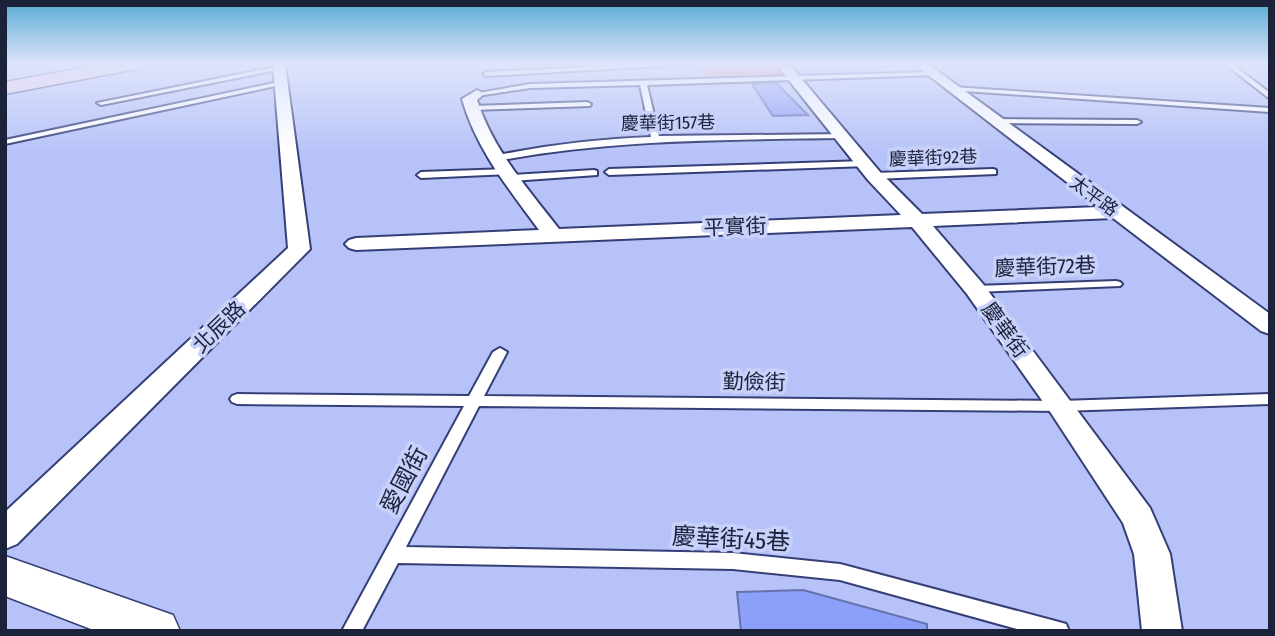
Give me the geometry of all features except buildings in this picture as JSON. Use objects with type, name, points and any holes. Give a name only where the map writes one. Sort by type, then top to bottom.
[{"type":"street","name":"北辰路","points":[[5,534],[299,250],[283,94]]},
{"type":"street","name":"慶華街","points":[[807,94],[975,289],[1061,406],[1138,518],[1152,554],[1162,631]]},
{"type":"street","name":"太平路","points":[[958,94],[1270,326]]},
{"type":"street","points":[[474,101],[506,169],[552,234]]},
{"type":"street","name":"平實街","points":[[356,244],[1115,212]]},
{"type":"street","points":[[5,576],[156,631]]},
{"type":"lane","points":[[101,103],[155,94]]},
{"type":"lane","points":[[5,142],[196,94]]},
{"type":"lane","points":[[474,101],[501,94]]},
{"type":"lane","points":[[646,94],[656,139]]},
{"type":"lane","points":[[1023,94],[1270,110]]},
{"type":"lane","points":[[474,101],[587,104]]},
{"type":"lane","points":[[993,121],[1137,122]]},
{"type":"lane","name":"慶華街157巷","points":[[506,169],[537,149],[604,140],[841,136]]},
{"type":"lane","points":[[421,174],[506,169],[594,173]]},
{"type":"lane","name":"慶華街92巷","points":[[609,172],[993,172]]},
{"type":"lane","name":"慶華街72巷","points":[[975,289],[1116,284]]},
{"type":"lane","name":"愛國街","points":[[352,631],[500,352]]},
{"type":"lane","name":"勤儉街","points":[[237,399],[1061,406],[1270,399]]},
{"type":"lane","name":"慶華街45巷","points":[[392,555],[733,561],[841,572],[1059,631]]}]
